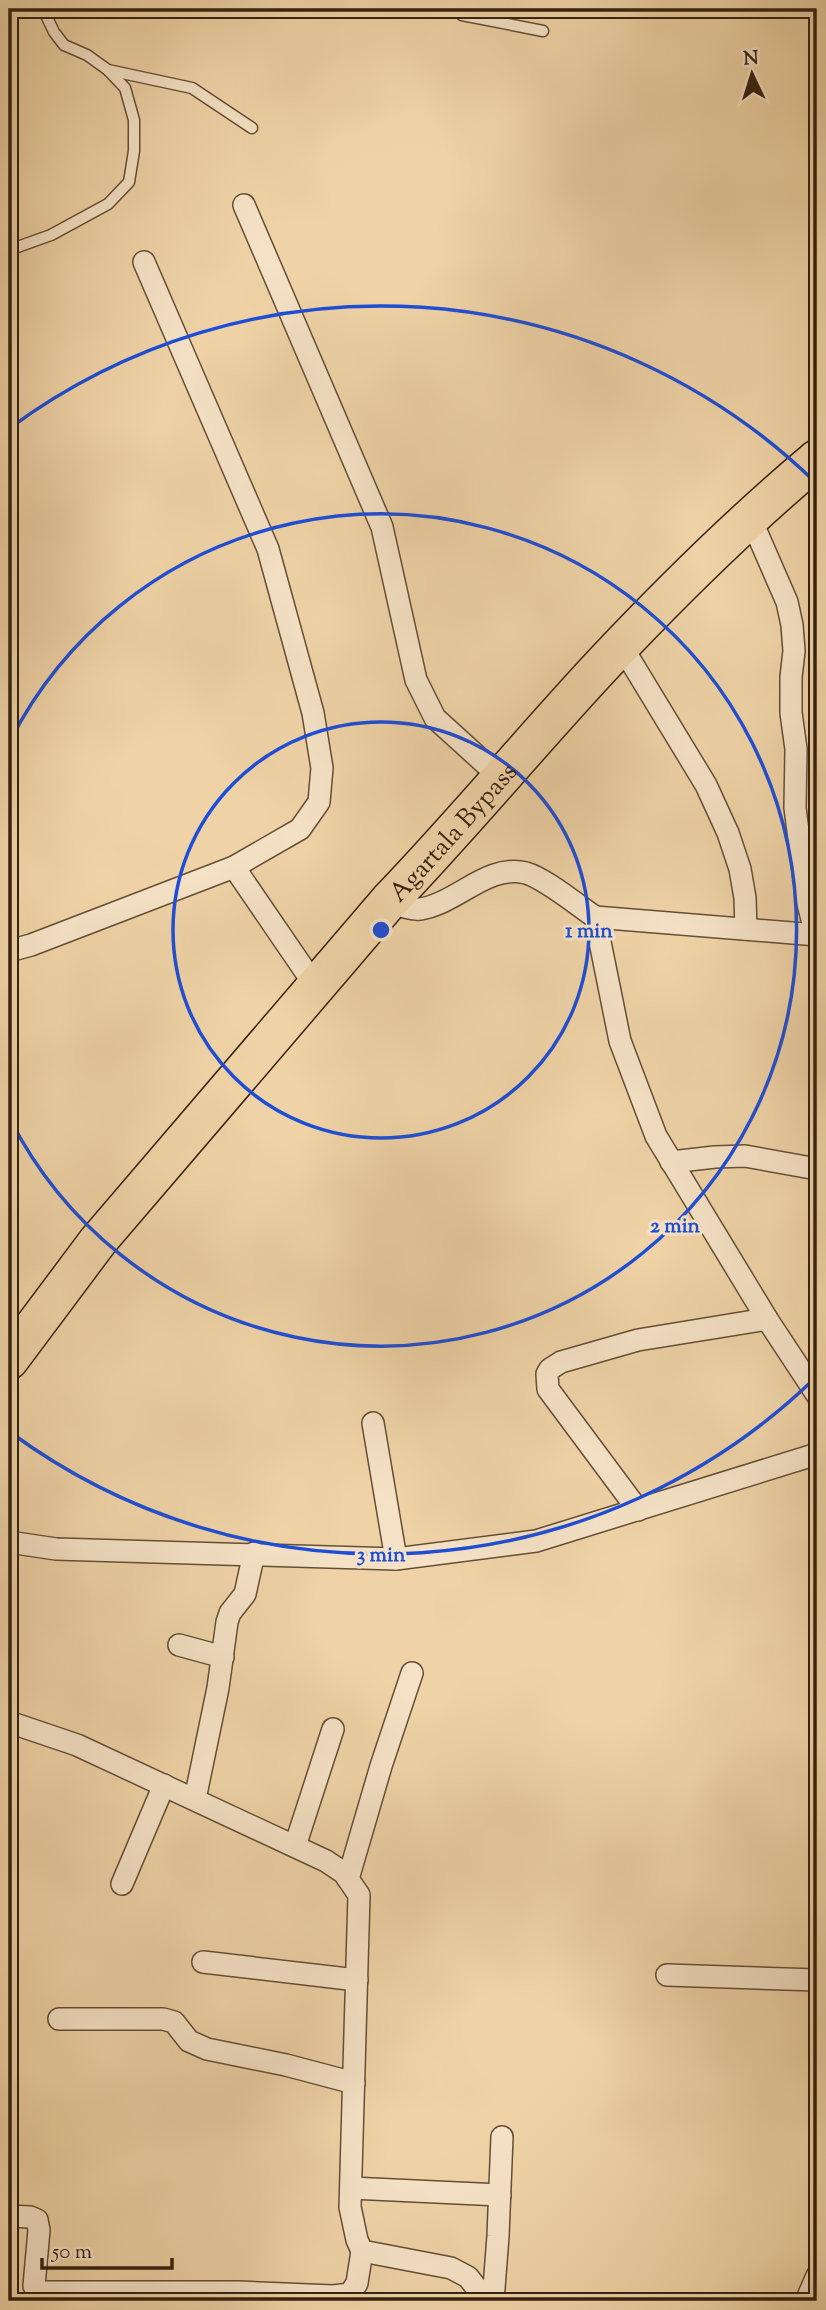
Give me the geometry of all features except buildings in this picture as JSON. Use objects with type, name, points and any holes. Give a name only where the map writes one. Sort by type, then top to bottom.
[{"type":"highway","name":"Agartala Bypass","points":[[9,1360],[98,1241],[389,901],[621,645],[750,517],[817,458]]},
{"type":"street","points":[[244,205],[382,527],[416,680],[435,718],[501,778]]},
{"type":"street","points":[[9,951],[234,867],[300,829],[319,802],[322,768],[313,713],[268,549],[144,262]]},
{"type":"street","points":[[389,901],[408,908],[421,909],[501,872],[525,873],[542,881],[594,917],[816,935],[807,900],[795,808],[796,750],[791,713],[794,651],[792,625],[787,602],[750,517]]},
{"type":"street","points":[[621,645],[706,786],[728,833],[740,869],[746,929]]},
{"type":"street","points":[[234,867],[316,987]]},
{"type":"street","points":[[594,917],[620,1041],[656,1136],[767,1319],[817,1395]]},
{"type":"street","points":[[671,1162],[745,1156],[817,1169]]},
{"type":"street","points":[[638,1510],[548,1389],[547,1374],[550,1368],[561,1362],[638,1340],[767,1319]]},
{"type":"street","points":[[373,1423],[396,1559]]},
{"type":"street","points":[[9,1542],[57,1549],[396,1559],[536,1541],[817,1454]]},
{"type":"street","points":[[195,1799],[230,1612],[245,1594],[254,1553]]},
{"type":"street","points":[[179,1645],[222,1657]]},
{"type":"street","points":[[348,1879],[412,1672]]},
{"type":"street","points":[[9,1722],[77,1745],[326,1861],[344,1873],[359,1895],[350,2207],[357,2240],[362,2250],[357,2283],[350,2294],[332,2296],[238,2292],[62,2297],[38,2292],[34,2286],[39,2230],[37,2220],[9,2216]]},
{"type":"street","points":[[295,1846],[333,1728]]},
{"type":"street","points":[[122,1884],[164,1785]]},
{"type":"street","points":[[204,1962],[357,1980]]},
{"type":"street","points":[[667,1975],[817,1980]]},
{"type":"street","points":[[59,2019],[163,2019],[174,2022],[189,2041],[207,2049],[286,2065],[354,2083]]},
{"type":"street","points":[[493,2301],[502,2137]]},
{"type":"street","points":[[351,2188],[500,2195]]},
{"type":"street","points":[[362,2250],[451,2269],[468,2277],[487,2301]]},
{"type":"street","points":[[806,2301],[817,2276]]},
{"type":"lane","points":[[9,250],[51,235],[108,204],[130,182],[134,120],[125,88],[108,70],[87,55],[64,45],[43,9]]},
{"type":"lane","points":[[455,9],[462,15],[543,31]]},
{"type":"lane","points":[[108,70],[192,88],[252,128]]}]
